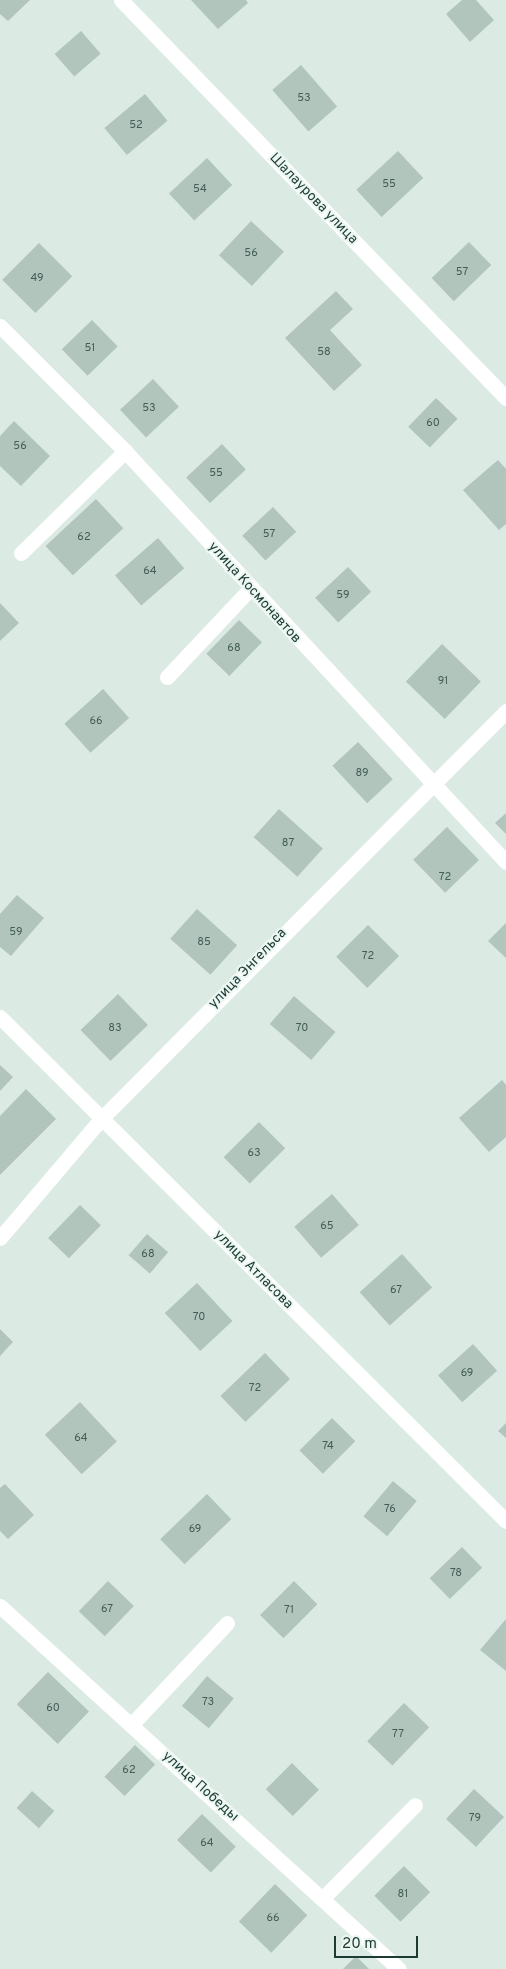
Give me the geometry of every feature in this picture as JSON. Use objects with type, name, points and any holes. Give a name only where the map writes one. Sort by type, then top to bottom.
[{"type":"street","name":"Шалаурова улица","points":[[121,0],[506,398]]},
{"type":"street","name":"улица Космонавтов","points":[[0,326],[125,451],[250,589],[506,862]]},
{"type":"street","points":[[21,554],[125,451]]},
{"type":"street","points":[[167,677],[250,589]]},
{"type":"street","name":"улица Энгельса","points":[[0,1238],[101,1119],[430,783],[506,711]]},
{"type":"street","name":"улица Атласова","points":[[0,1017],[506,1521]]},
{"type":"street","name":"улица Победы","points":[[0,1606],[399,1969]]},
{"type":"street","points":[[131,1725],[227,1623]]},
{"type":"street","points":[[322,1899],[414,1805]]},
{"type":"building","points":[[0,0],[30,0],[8,21],[0,14]]},
{"type":"building","points":[[191,0],[246,0],[248,3],[218,29]]},
{"type":"building","points":[[462,0],[476,0],[494,20],[470,42],[446,14]]},
{"type":"building","points":[[81,31],[101,54],[74,77],[55,54]]},
{"type":"building","points":[[301,65],[337,107],[308,131],[272,90]]},
{"type":"building","points":[[145,94],[167,121],[127,155],[104,128]]},
{"type":"building","points":[[398,151],[423,178],[382,217],[356,190]]},
{"type":"building","points":[[207,158],[232,185],[194,221],[169,193]]},
{"type":"building","points":[[251,221],[284,252],[252,286],[219,255]]},
{"type":"building","points":[[469,242],[491,265],[454,301],[432,278]]},
{"type":"building","points":[[39,243],[72,276],[35,313],[2,280]]},
{"type":"building","points":[[336,291],[353,309],[330,330],[362,365],[334,391],[285,338]]},
{"type":"building","points":[[92,320],[118,347],[87,376],[62,349]]},
{"type":"building","points":[[153,379],[179,407],[146,437],[120,410]]},
{"type":"building","points":[[436,398],[458,419],[430,448],[408,427]]},
{"type":"building","points":[[14,421],[50,456],[21,486],[0,466],[0,436]]},
{"type":"building","points":[[222,444],[246,470],[210,503],[186,477]]},
{"type":"building","points":[[498,460],[506,469],[506,524],[499,530],[463,490]]},
{"type":"building","points":[[96,499],[123,528],[73,575],[46,546]]},
{"type":"building","points":[[273,507],[296,532],[265,561],[242,536]]},
{"type":"building","points":[[158,538],[184,568],[141,606],[115,575]]},
{"type":"building","points":[[348,567],[371,592],[338,623],[315,598]]},
{"type":"building","points":[[0,603],[19,623],[0,641]]},
{"type":"building","points":[[239,620],[262,642],[229,676],[206,654]]},
{"type":"building","points":[[442,644],[481,682],[445,719],[406,681]]},
{"type":"building","points":[[103,689],[129,718],[90,753],[64,724]]},
{"type":"building","points":[[358,742],[393,779],[367,803],[332,766]]},
{"type":"building","points":[[279,809],[323,848],[297,877],[254,837]]},
{"type":"building","points":[[506,813],[506,834],[495,823]]},
{"type":"building","points":[[447,827],[479,860],[445,893],[413,860]]},
{"type":"building","points":[[17,895],[44,918],[11,956],[0,947],[0,914]]},
{"type":"building","points":[[197,909],[237,945],[210,975],[170,939]]},
{"type":"building","points":[[506,923],[506,958],[488,941]]},
{"type":"building","points":[[368,925],[399,956],[367,988],[336,957]]},
{"type":"building","points":[[118,994],[148,1025],[110,1061],[81,1030]]},
{"type":"building","points":[[294,996],[336,1032],[311,1060],[270,1024]]},
{"type":"building","points":[[0,1065],[13,1077],[0,1091]]},
{"type":"building","points":[[502,1080],[506,1085],[506,1137],[489,1152],[459,1118]]},
{"type":"building","points":[[26,1089],[56,1119],[0,1175],[0,1116]]},
{"type":"building","points":[[259,1122],[285,1148],[250,1184],[224,1157]]},
{"type":"building","points":[[332,1194],[359,1225],[321,1258],[294,1227]]},
{"type":"building","points":[[80,1205],[101,1225],[69,1258],[48,1238]]},
{"type":"building","points":[[147,1234],[168,1252],[150,1274],[129,1255]]},
{"type":"building","points":[[402,1254],[432,1287],[390,1326],[360,1292]]},
{"type":"building","points":[[197,1283],[232,1321],[200,1351],[165,1313]]},
{"type":"building","points":[[0,1329],[13,1342],[0,1356]]},
{"type":"building","points":[[473,1344],[497,1371],[462,1402],[438,1375]]},
{"type":"building","points":[[265,1353],[290,1379],[245,1422],[220,1396]]},
{"type":"building","points":[[80,1402],[117,1441],[82,1474],[45,1435]]},
{"type":"building","points":[[332,1418],[355,1441],[323,1474],[299,1451]]},
{"type":"building","points":[[506,1423],[506,1438],[498,1431]]},
{"type":"building","points":[[393,1481],[417,1501],[387,1536],[363,1516]]},
{"type":"building","points":[[5,1484],[34,1515],[8,1539],[0,1531],[0,1488]]},
{"type":"building","points":[[207,1494],[231,1519],[185,1564],[160,1539]]},
{"type":"building","points":[[462,1547],[482,1568],[450,1599],[430,1578]]},
{"type":"building","points":[[108,1581],[134,1606],[105,1636],[79,1611]]},
{"type":"building","points":[[294,1581],[317,1604],[283,1638],[260,1615]]},
{"type":"building","points":[[506,1619],[506,1671],[480,1650]]},
{"type":"building","points":[[48,1672],[89,1712],[58,1744],[17,1704]]},
{"type":"building","points":[[207,1676],[234,1698],[209,1728],[182,1706]]},
{"type":"building","points":[[404,1703],[429,1727],[392,1765],[367,1741]]},
{"type":"building","points":[[135,1745],[155,1764],[125,1796],[104,1777]]},
{"type":"building","points":[[292,1763],[319,1790],[293,1816],[266,1789]]},
{"type":"building","points":[[474,1789],[504,1817],[476,1847],[446,1819]]},
{"type":"building","points":[[32,1791],[54,1811],[39,1828],[17,1808]]},
{"type":"building","points":[[202,1814],[236,1847],[211,1873],[177,1840]]},
{"type":"building","points":[[404,1866],[430,1892],[400,1922],[374,1896]]},
{"type":"building","points":[[275,1884],[307,1915],[271,1953],[239,1921]]},
{"type":"building","points":[[356,1956],[369,1969],[343,1969]]}]
